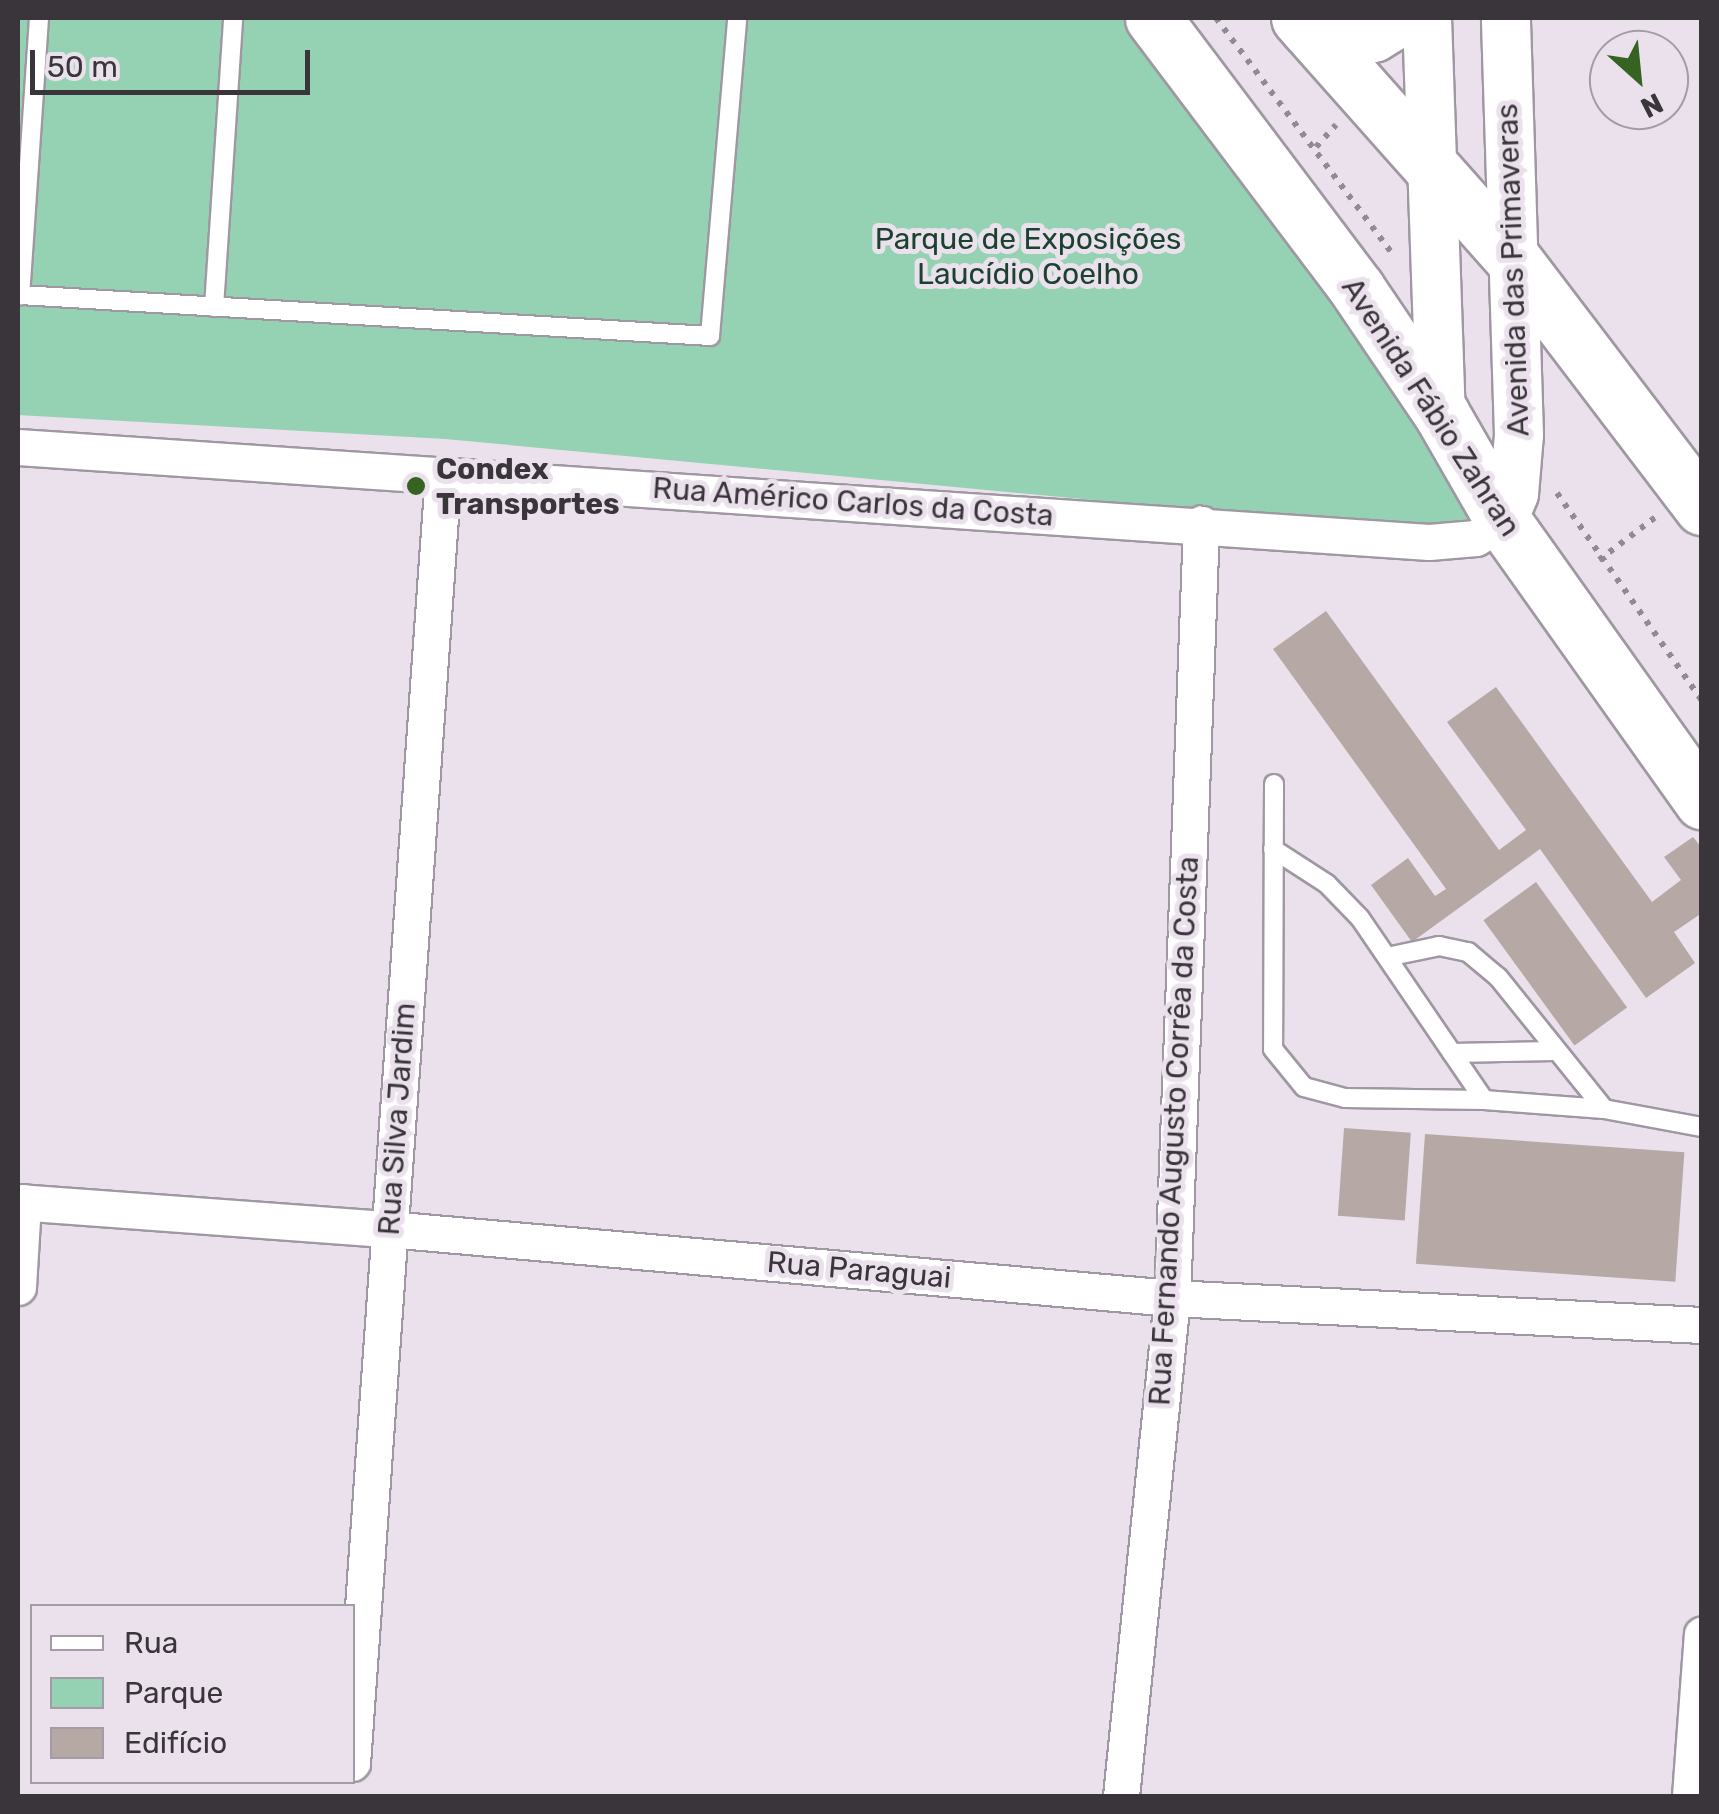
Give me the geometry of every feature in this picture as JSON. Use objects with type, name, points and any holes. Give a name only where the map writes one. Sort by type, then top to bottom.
[{"type":"main road","name":"Avenida Fábio Zahran","points":[[1154,18],[1356,289],[1440,413],[1504,521],[1702,801]]},
{"type":"main road","points":[[1303,22],[1347,38],[1374,34],[1399,18]]},
{"type":"main road","points":[[1303,22],[1513,259],[1676,503]]},
{"type":"street","points":[[1426,18],[1440,413]]},
{"type":"street","name":"Avenida das Primaveras","points":[[1504,521],[1514,494],[1519,435],[1506,18]]},
{"type":"street","name":"Rua Américo Carlos da Costa","points":[[18,446],[1430,542],[1476,538],[1504,521]]},
{"type":"street","name":"Rua Silva Jardim","points":[[355,1718],[444,476]]},
{"type":"street","name":"Rua Fernando Augusto Corrêa da Costa","points":[[1121,1796],[1172,1298],[1201,524]]},
{"type":"street","points":[[18,1287],[20,1202]]},
{"type":"street","name":"Rua Paraguai","points":[[20,1202],[388,1229],[1172,1298],[1702,1326]]},
{"type":"street","points":[[1690,1796],[1702,1634]]},
{"type":"lane","points":[[39,18],[20,295],[710,336],[738,18]]},
{"type":"lane","points":[[214,307],[233,18]]},
{"type":"lane","points":[[1274,784],[1273,1049],[1282,1066],[1304,1087],[1346,1098],[1484,1100],[1604,1109],[1702,1127]]},
{"type":"lane","points":[[1274,848],[1327,884],[1360,918],[1484,1100]]},
{"type":"lane","points":[[1387,957],[1439,946],[1468,952],[1498,977],[1604,1109]]},
{"type":"lane","points":[[1452,1053],[1554,1051]]},
{"type":"path","points":[[1216,18],[1316,147]]},
{"type":"path","points":[[1555,596],[1676,503]]},
{"type":"green space","name":"Parque de Exposições Laucídio Coelho","points":[[18,18],[1148,18],[1501,521],[1475,536],[445,439],[18,415]]},
{"type":"building","points":[[1326,611],[1499,850],[1526,830],[1447,722],[1496,687],[1652,902],[1681,880],[1664,857],[1693,837],[1702,848],[1702,913],[1674,932],[1695,963],[1646,998],[1540,849],[1412,942],[1371,885],[1408,858],[1435,896],[1446,889],[1273,649]]},
{"type":"building","points":[[1536,882],[1627,1007],[1575,1046],[1483,920]]},
{"type":"building","points":[[1344,1128],[1411,1133],[1405,1220],[1338,1216]]},
{"type":"building","points":[[1425,1134],[1684,1152],[1675,1282],[1416,1264]]},
{"type":"place","name":"Condex Transportes","points":[[416,486]]}]
